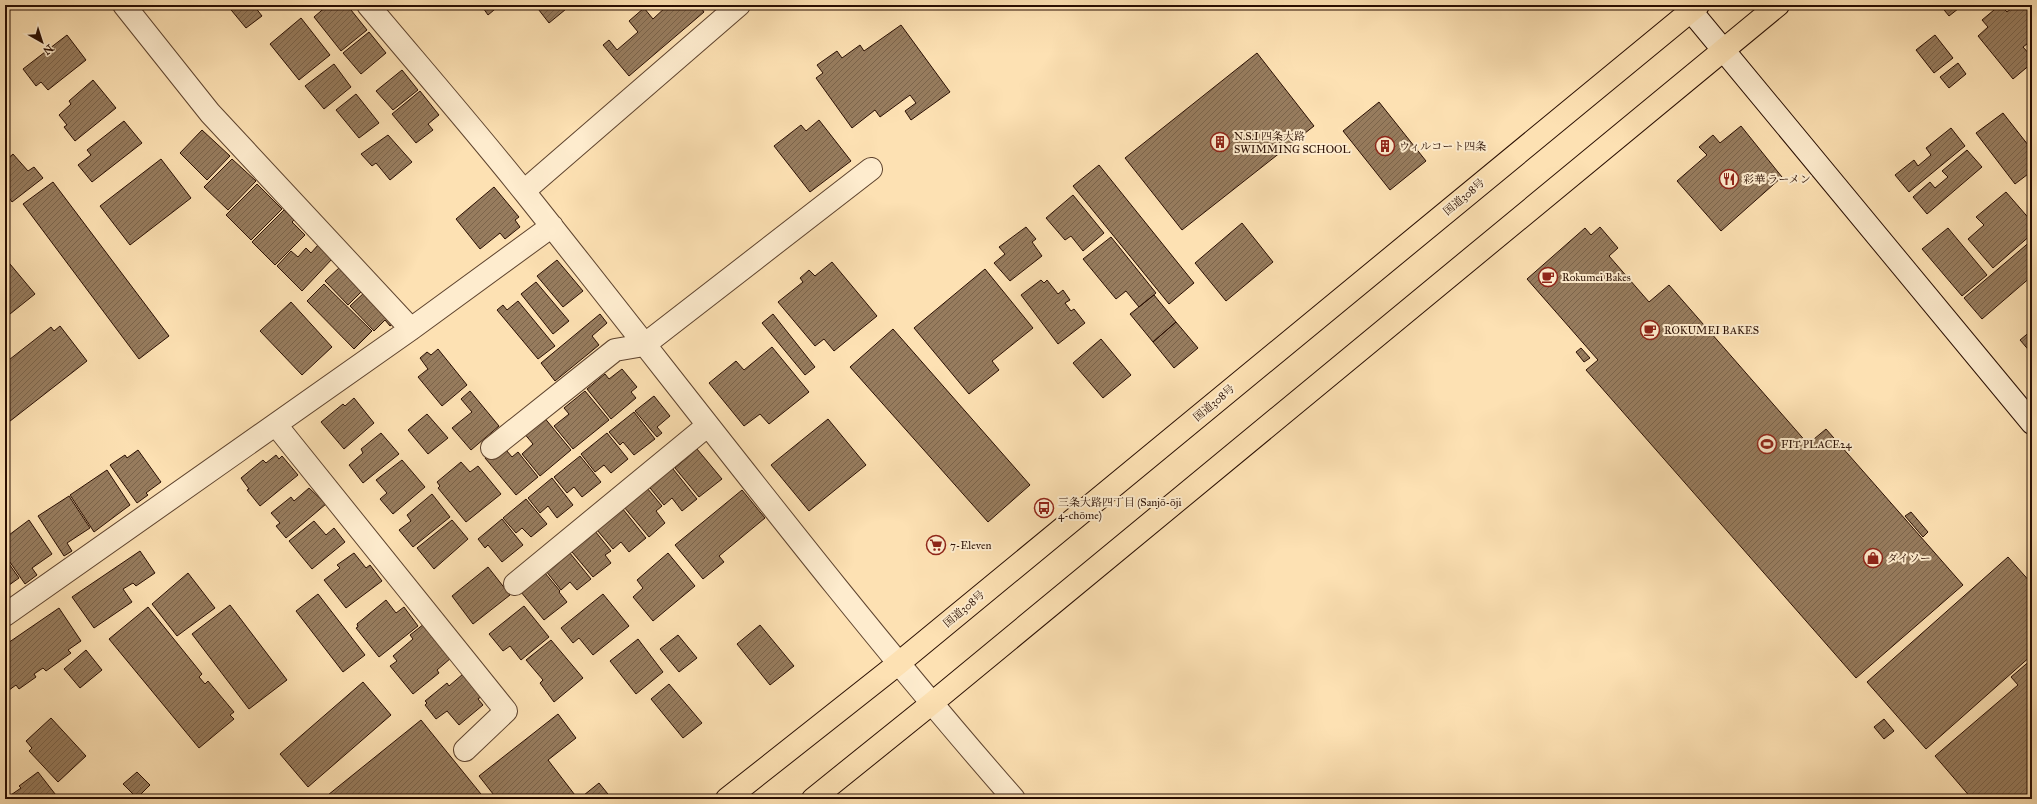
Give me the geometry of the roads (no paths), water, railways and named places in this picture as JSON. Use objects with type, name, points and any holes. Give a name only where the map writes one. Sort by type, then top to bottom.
[{"type":"highway","points":[[813,799],[931,704],[1778,5]]},
{"type":"highway","name":"国道308号","points":[[727,799],[899,663],[1565,113],[1695,8]]},
{"type":"street","points":[[124,5],[210,113],[411,329]]},
{"type":"street","points":[[368,5],[524,191],[707,426],[931,704],[1014,799]]},
{"type":"street","points":[[524,191],[739,5]]},
{"type":"street","points":[[1695,8],[1723,49],[2032,423]]},
{"type":"street","points":[[492,448],[615,350],[644,345],[870,169]]},
{"type":"street","points":[[5,615],[411,329],[552,226]]},
{"type":"street","points":[[276,425],[506,711],[466,750]]},
{"type":"street","points":[[515,584],[707,426]]},
{"type":"place","name":"N.S.I 四条大路 SWIMMING SCHOOL","points":[[1220,142]]},
{"type":"place","name":"ウィルコート四条","points":[[1385,146]]},
{"type":"place","name":"彩華 ラーメン","points":[[1729,179]]},
{"type":"place","name":"Rokumei Bakes","points":[[1548,277]]},
{"type":"place","name":"ROKUMEI BAKES","points":[[1650,330]]},
{"type":"place","name":"FIT PLACE24","points":[[1767,444]]},
{"type":"place","name":"三条大路四丁目 (Sanjō-ōji 4-chōme)","points":[[1044,508]]},
{"type":"place","name":"7-Eleven","points":[[936,545]]},
{"type":"place","name":"ダイソー","points":[[1873,558]]}]
